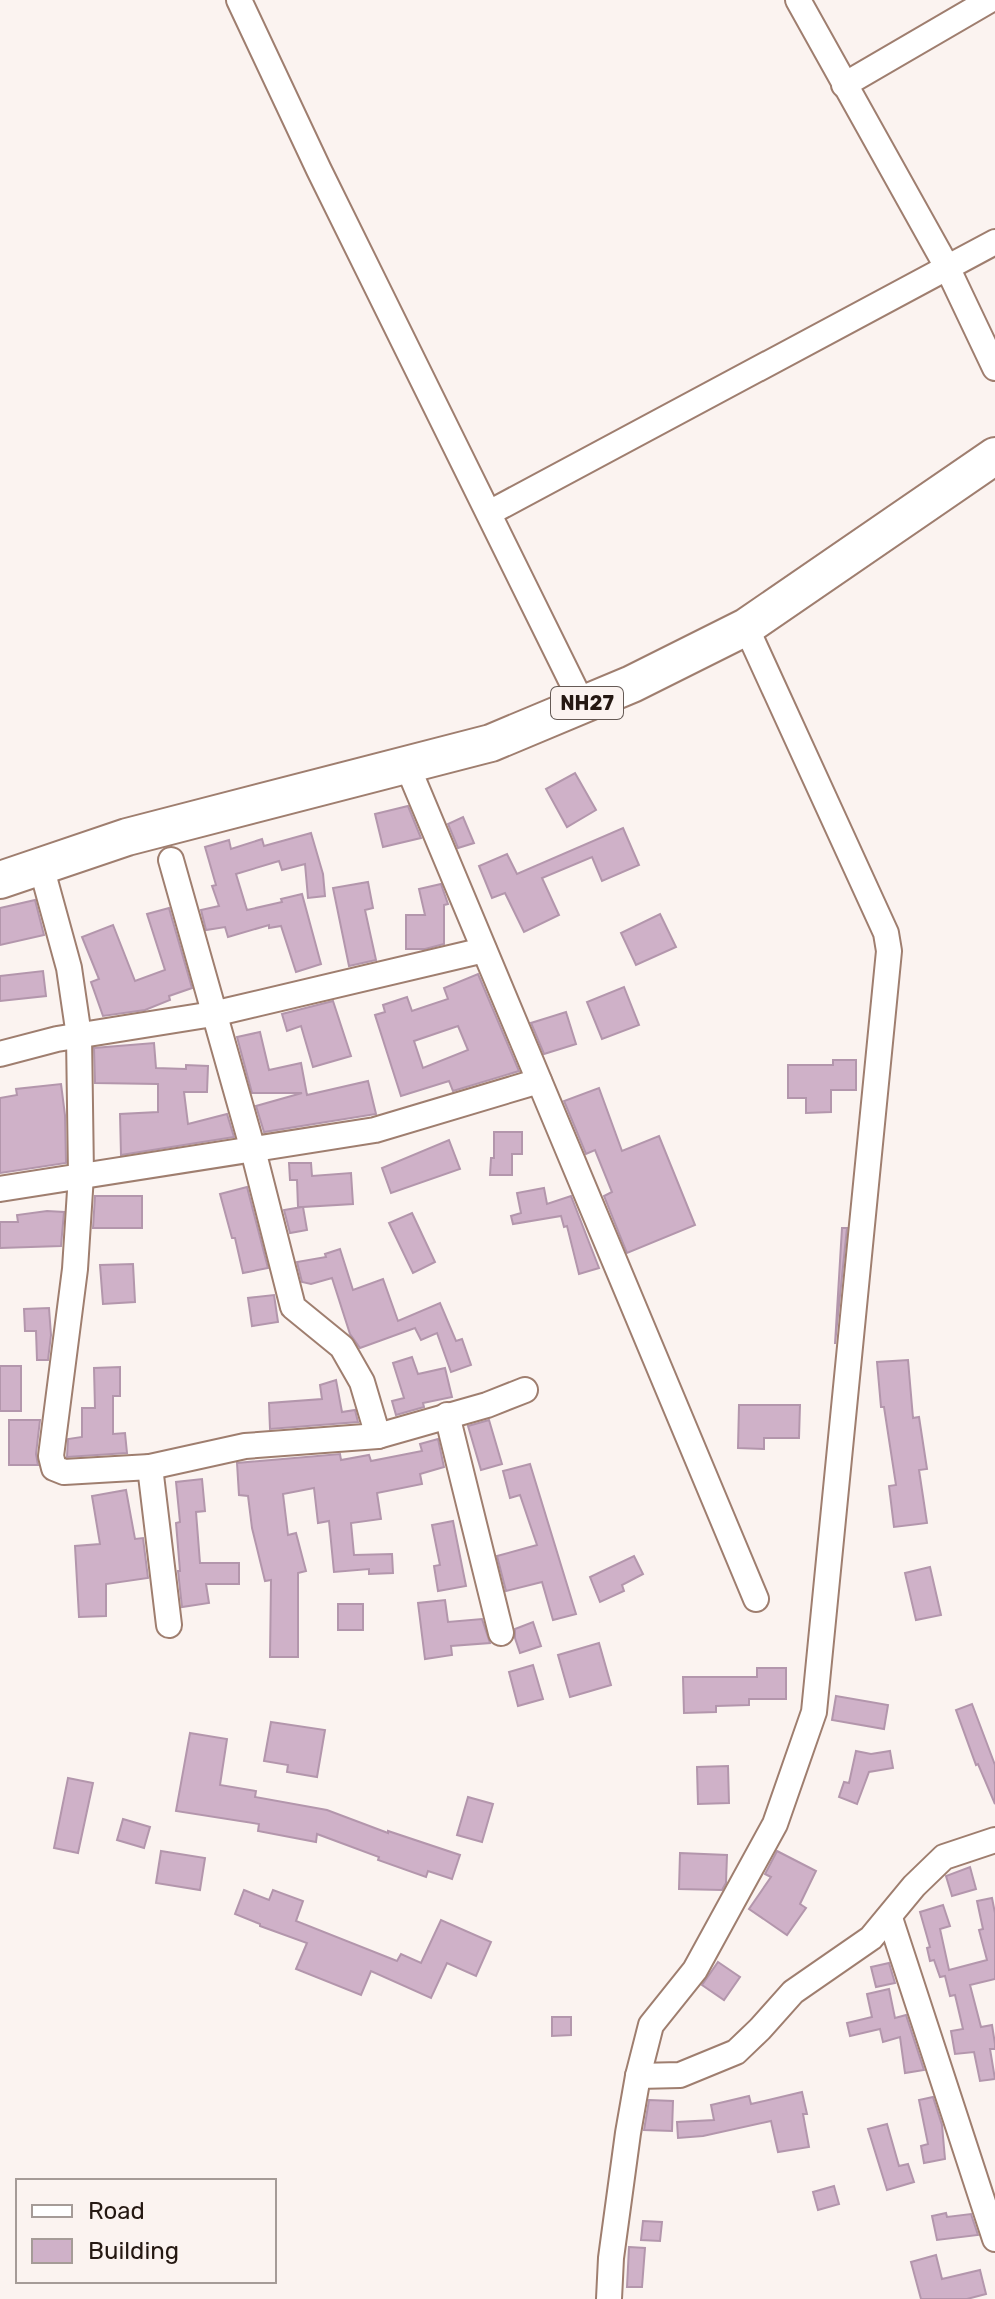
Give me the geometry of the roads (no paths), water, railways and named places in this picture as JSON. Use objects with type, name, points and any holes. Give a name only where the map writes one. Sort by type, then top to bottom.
[{"type":"highway","name":"NH27","points":[[0,880],[127,837],[491,743],[583,705],[746,627],[995,456]]},
{"type":"highway","name":"NH27","points":[[0,854],[127,837]]},
{"type":"street","points":[[239,0],[319,170],[583,705]]},
{"type":"street","points":[[798,0],[947,267],[995,368]]},
{"type":"street","points":[[844,85],[990,0]]},
{"type":"street","points":[[489,513],[995,242]]},
{"type":"street","points":[[609,2299],[611,2258],[638,2076],[651,2025],[695,1970],[775,1824],[814,1712],[889,951],[886,933],[746,627]]},
{"type":"street","points":[[407,765],[756,1599]]},
{"type":"street","points":[[171,860],[253,1150],[293,1307],[342,1347],[362,1382],[378,1436]]},
{"type":"street","points":[[41,866],[69,968],[79,1036],[81,1175],[75,1269],[51,1456],[54,1468],[64,1472],[150,1467],[245,1446],[378,1436],[487,1405],[525,1390]]},
{"type":"street","points":[[0,1054],[79,1036],[213,1014],[484,950]]},
{"type":"street","points":[[0,1189],[375,1130],[539,1081]]},
{"type":"street","points":[[447,1415],[501,1633]]},
{"type":"street","points":[[150,1467],[169,1625]]},
{"type":"street","points":[[638,2076],[680,2075],[736,2052],[793,1992],[871,1938],[914,1886],[944,1857],[995,1840]]},
{"type":"street","points":[[890,1918],[995,2239]]}]
